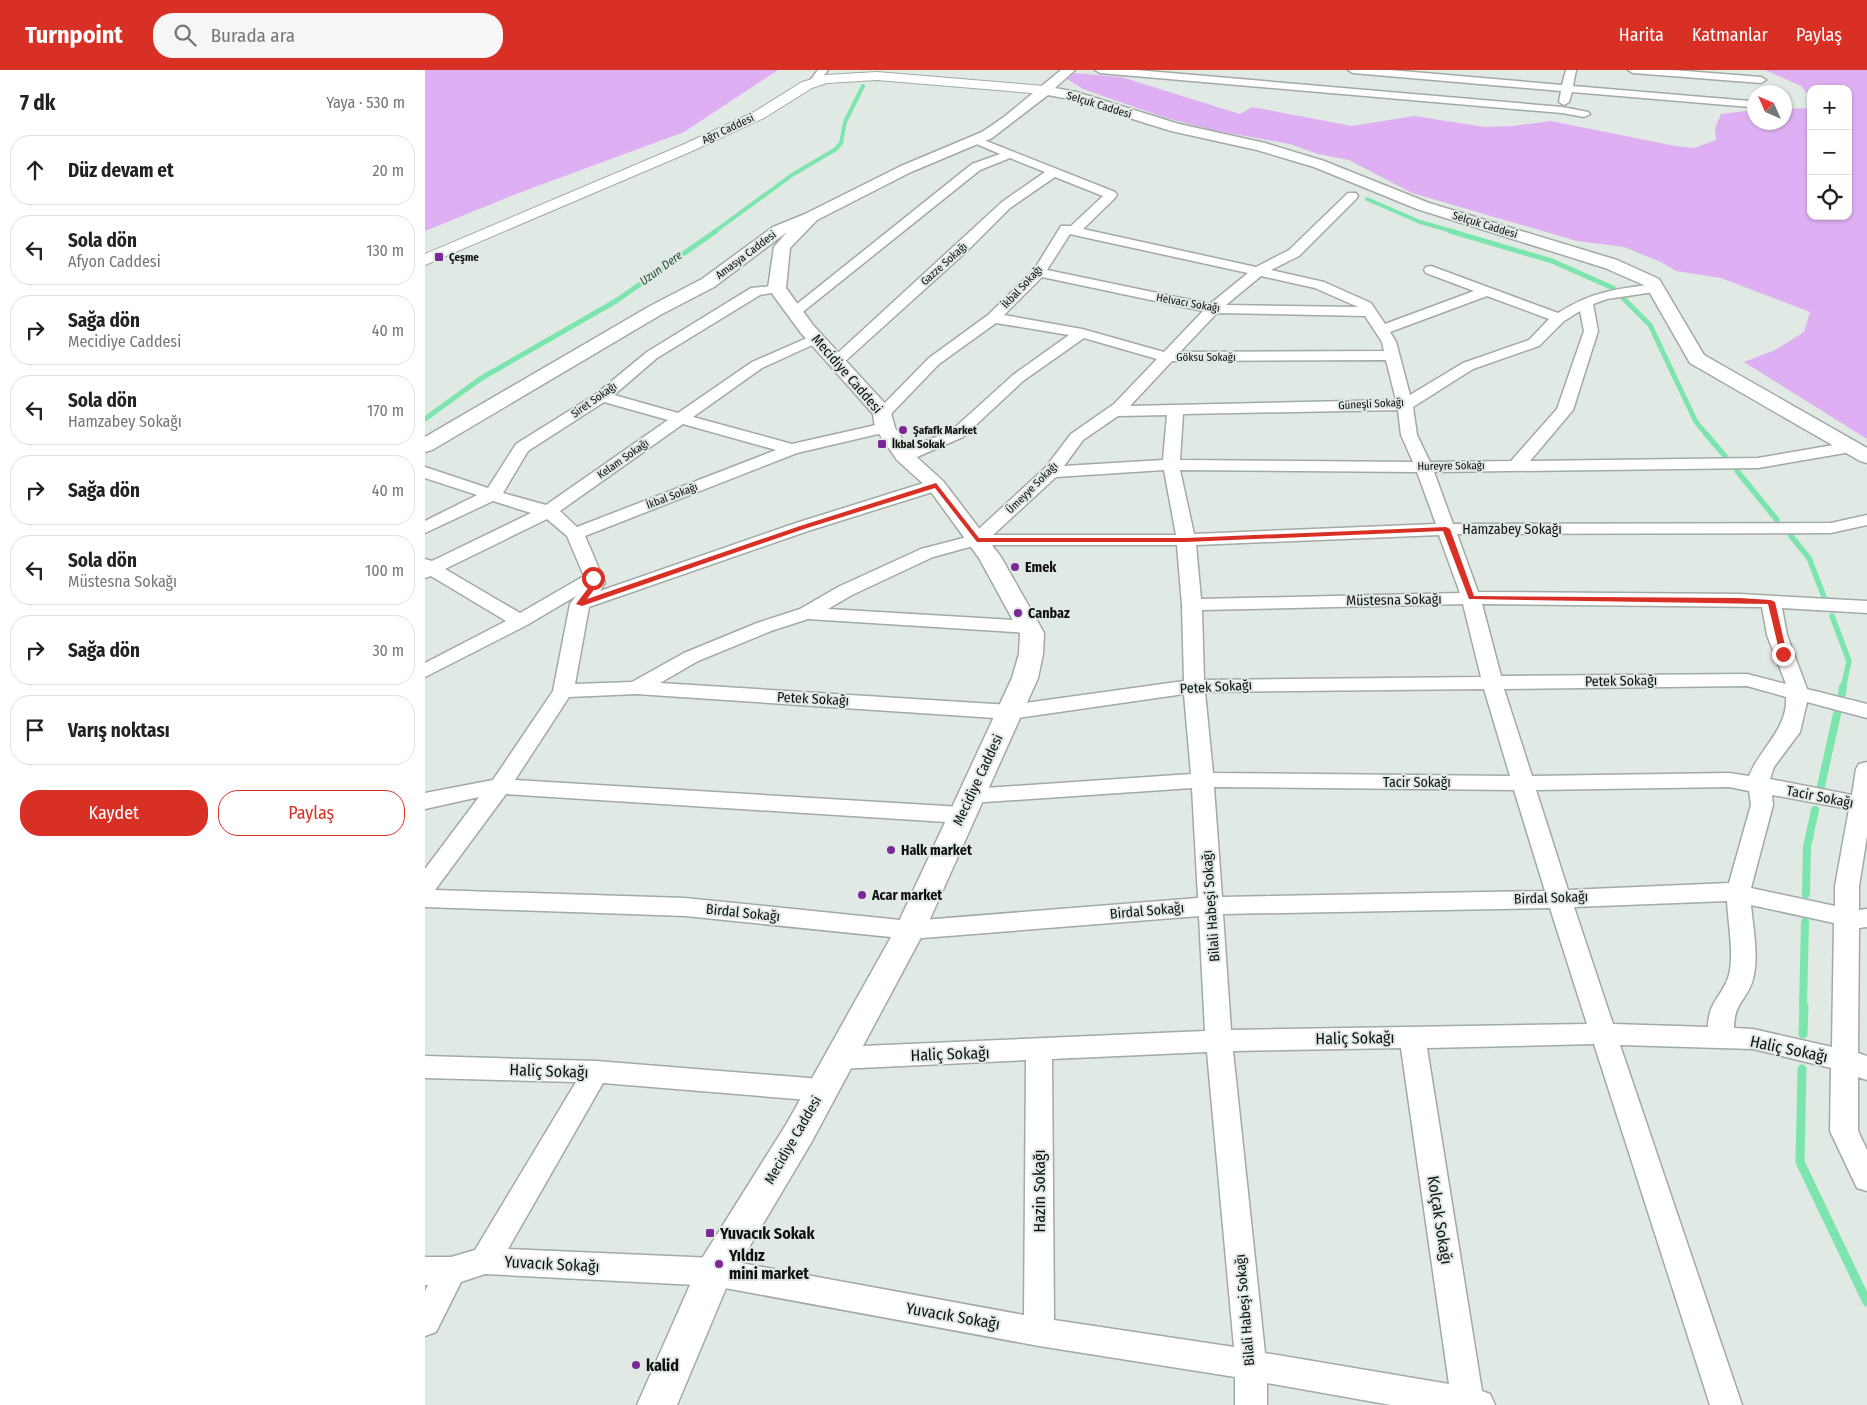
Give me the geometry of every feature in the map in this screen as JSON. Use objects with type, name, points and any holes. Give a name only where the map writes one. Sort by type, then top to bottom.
[{"type":"main road","name":"Ağrı Caddesi","points":[[425,260],[685,149],[759,115],[813,83],[826,79],[865,73],[1044,90]]},
{"type":"street","points":[[813,83],[823,70]]},
{"type":"street","name":"Amasya Caddesi","points":[[425,446],[656,310],[708,283],[779,230],[811,217],[906,169],[976,140],[1009,120],[1069,70]]},
{"type":"street","points":[[1100,70],[1562,110],[1584,114]]},
{"type":"street","points":[[1353,70],[1747,104]]},
{"type":"street","points":[[1562,110],[1571,70]]},
{"type":"street","points":[[1633,70],[1761,80]]},
{"type":"street","points":[[1358,92],[1369,71]]},
{"type":"street","name":"Selçuk Caddesi","points":[[1044,90],[1071,95],[1176,128],[1260,146],[1319,164],[1423,206],[1611,264],[1653,283],[1697,359],[1867,457]]},
{"type":"street","name":"İkbal Sokağı","points":[[575,534],[791,449],[884,421],[934,361],[993,318],[1039,272],[1066,230],[1074,231],[1111,195],[976,140]]},
{"type":"street","points":[[794,312],[976,167],[1011,154]]},
{"type":"street","name":"Gazze Sokağı","points":[[837,360],[1006,206],[1054,172]]},
{"type":"street","name":"Ümeyye Sokağı","points":[[977,540],[1051,472],[1077,436],[1115,412],[1213,309],[1259,271],[1294,253],[1352,196]]},
{"type":"street","points":[[777,288],[782,247],[811,217]]},
{"type":"street","points":[[1074,231],[1319,285],[1366,306],[1389,342],[1405,404],[1409,435],[1423,467],[1471,598],[1492,682],[1559,899],[1726,1405]]},
{"type":"street","points":[[1431,270],[1559,318]]},
{"type":"street","name":"Helvacı Sokağı","points":[[1039,272],[1213,309],[1376,321]]},
{"type":"street","name":"Mecidiye Caddesi","points":[[657,1405],[714,1272],[799,1133],[910,930],[1025,678],[1031,654],[1032,633],[1009,588],[977,540],[936,485],[904,456],[884,421],[837,360],[794,312],[777,288]]},
{"type":"street","name":"Siret Sokağı","points":[[493,494],[522,448],[602,397],[653,355],[755,290],[777,288]]},
{"type":"street","name":"Güneşli Sokağı","points":[[1115,412],[1175,408],[1405,404],[1468,366],[1534,344],[1559,318],[1585,302],[1605,294],[1656,288]]},
{"type":"street","points":[[1376,321],[1487,291]]},
{"type":"street","points":[[1516,466],[1565,410],[1591,331],[1585,302]]},
{"type":"street","name":"Göksu Sokağı","points":[[993,318],[1082,333],[1167,357],[1393,355]]},
{"type":"street","points":[[904,456],[957,434],[1018,378],[1082,333]]},
{"type":"street","name":"Kelam Sokağı","points":[[427,569],[549,511],[757,365],[816,338]]},
{"type":"street","points":[[602,397],[791,449]]},
{"type":"street","name":"Bilali Habeşi Sokağı","points":[[1175,408],[1171,466],[1186,540],[1192,605],[1194,686],[1203,780],[1219,1041],[1251,1365],[1251,1405]]},
{"type":"street","name":"Hureyre Sokağı","points":[[1051,472],[1171,466],[1423,467],[1758,463],[1851,447]]},
{"type":"street","points":[[425,472],[527,507],[549,511],[575,534],[596,583],[580,604],[563,691],[500,786],[425,886]]},
{"type":"street","points":[[580,604],[802,527],[936,485]]},
{"type":"street","points":[[425,528],[493,494]]},
{"type":"street","name":"Hamzabey Sokağı","points":[[977,540],[1186,540],[1446,529],[1831,528],[1867,520]]},
{"type":"street","points":[[635,688],[691,657],[764,627],[807,613],[845,592],[927,553],[977,540]]},
{"type":"street","points":[[427,569],[520,621]]},
{"type":"street","points":[[425,671],[520,621],[593,578]]},
{"type":"street","name":"Müstesna Sokağı","points":[[1192,605],[1471,598],[1739,600],[1867,607]]},
{"type":"street","points":[[1721,1038],[1721,1016],[1725,1004],[1741,981],[1743,967],[1738,893],[1762,805],[1758,785],[1764,766],[1789,732],[1798,693],[1777,635],[1771,602]]},
{"type":"street","points":[[807,613],[1029,627]]},
{"type":"street","name":"Petek Sokağı","points":[[563,691],[635,688],[1010,712],[1194,686],[1747,680],[1867,711]]},
{"type":"street","points":[[1867,769],[1847,886],[1857,918],[1856,1065],[1844,1131],[1867,1179]]},
{"type":"street","name":"Tacir Sokağı","points":[[425,801],[500,786],[966,806],[1203,780],[1524,783],[1729,780],[1861,804]]},
{"type":"street","name":"Birdal Sokağı","points":[[425,898],[685,907],[910,930],[1211,906],[1559,899],[1729,892],[1857,918]]},
{"type":"street","name":"Haliç Sokağı","points":[[839,1058],[1039,1051],[1219,1041],[1602,1034],[1753,1039],[1856,1065]]},
{"type":"street","name":"Kolçak Sokağı","points":[[1412,1037],[1474,1404]]},
{"type":"street","name":"Hazin Sokağı","points":[[1039,1051],[1039,1332]]},
{"type":"street","name":"Haliç Sokağı","points":[[425,1067],[596,1072],[821,1090]]},
{"type":"street","points":[[485,1261],[596,1072]]},
{"type":"street","name":"Yuvacık Sokağı","points":[[438,1271],[485,1261],[714,1272],[1039,1332],[1251,1365],[1474,1404]]},
{"type":"street","points":[[425,1322],[438,1271]]},
{"type":"shaded area","points":[[425,70],[778,70],[684,132],[516,194],[425,231]]},
{"type":"shaded area","points":[[1765,70],[1867,70],[1867,439],[1744,362],[1775,350],[1804,332],[1810,312],[1721,278],[1676,271],[1661,262],[1624,247],[1577,241],[1412,193],[1349,160],[1318,154],[1290,144],[1211,130],[1163,117],[1083,89],[1067,79],[1074,73],[1121,77],[1240,114],[1252,107],[1352,126],[1414,116],[1485,127],[1513,126],[1551,121],[1675,146],[1694,148],[1716,140],[1715,128],[1721,114],[1747,111],[1747,130],[1792,130],[1792,109],[1807,108],[1807,220],[1852,220],[1852,85],[1807,85],[1807,93],[1801,86]]},
{"type":"waterway","name":"Uzun Dere","points":[[714,232],[792,175],[836,149],[841,143],[845,122],[863,86]]},
{"type":"waterway","points":[[1367,199],[1420,222],[1455,232]]},
{"type":"waterway","name":"Uzun Dere","points":[[425,419],[480,379],[616,301],[716,231]]},
{"type":"waterway","points":[[1450,231],[1552,261],[1613,288]]},
{"type":"waterway","points":[[1623,298],[1650,325],[1696,422],[1707,435]]},
{"type":"waterway","points":[[1706,434],[1725,456]]},
{"type":"waterway","points":[[1737,471],[1777,520]]},
{"type":"waterway","points":[[1791,536],[1809,558],[1824,597]]},
{"type":"waterway","points":[[1832,616],[1849,661],[1843,689]]},
{"type":"waterway","points":[[1842,693],[1843,687]]},
{"type":"waterway","points":[[1821,786],[1837,714]]},
{"type":"waterway","points":[[1806,894],[1807,847],[1815,810]]},
{"type":"waterway","points":[[1803,1007],[1805,922]]},
{"type":"waterway","points":[[1803,1034],[1804,1006]]},
{"type":"waterway","points":[[1802,1069],[1800,1162],[1867,1302]]},
{"type":"place","name":"Çeşme","points":[[439,257]]},
{"type":"place","name":"Şafafk Market","points":[[903,430]]},
{"type":"place","name":"İkbal Sokak","points":[[882,444]]},
{"type":"place","name":"Emek","points":[[1015,567]]},
{"type":"place","name":"Canbaz","points":[[1018,613]]},
{"type":"place","name":"Halk market","points":[[891,850]]},
{"type":"place","name":"Acar market","points":[[862,895]]},
{"type":"place","name":"Yuvacık Sokak","points":[[710,1233]]},
{"type":"place","name":"Yıldız mini market","points":[[719,1264]]},
{"type":"place","name":"kalid","points":[[636,1365]]},
{"type":"route","points":[[593,578],[596,583],[580,604],[651,581],[802,527],[936,485],[977,540],[1186,540],[1446,529],[1471,598],[1739,600],[1771,602],[1773,618],[1783,654]]}]
